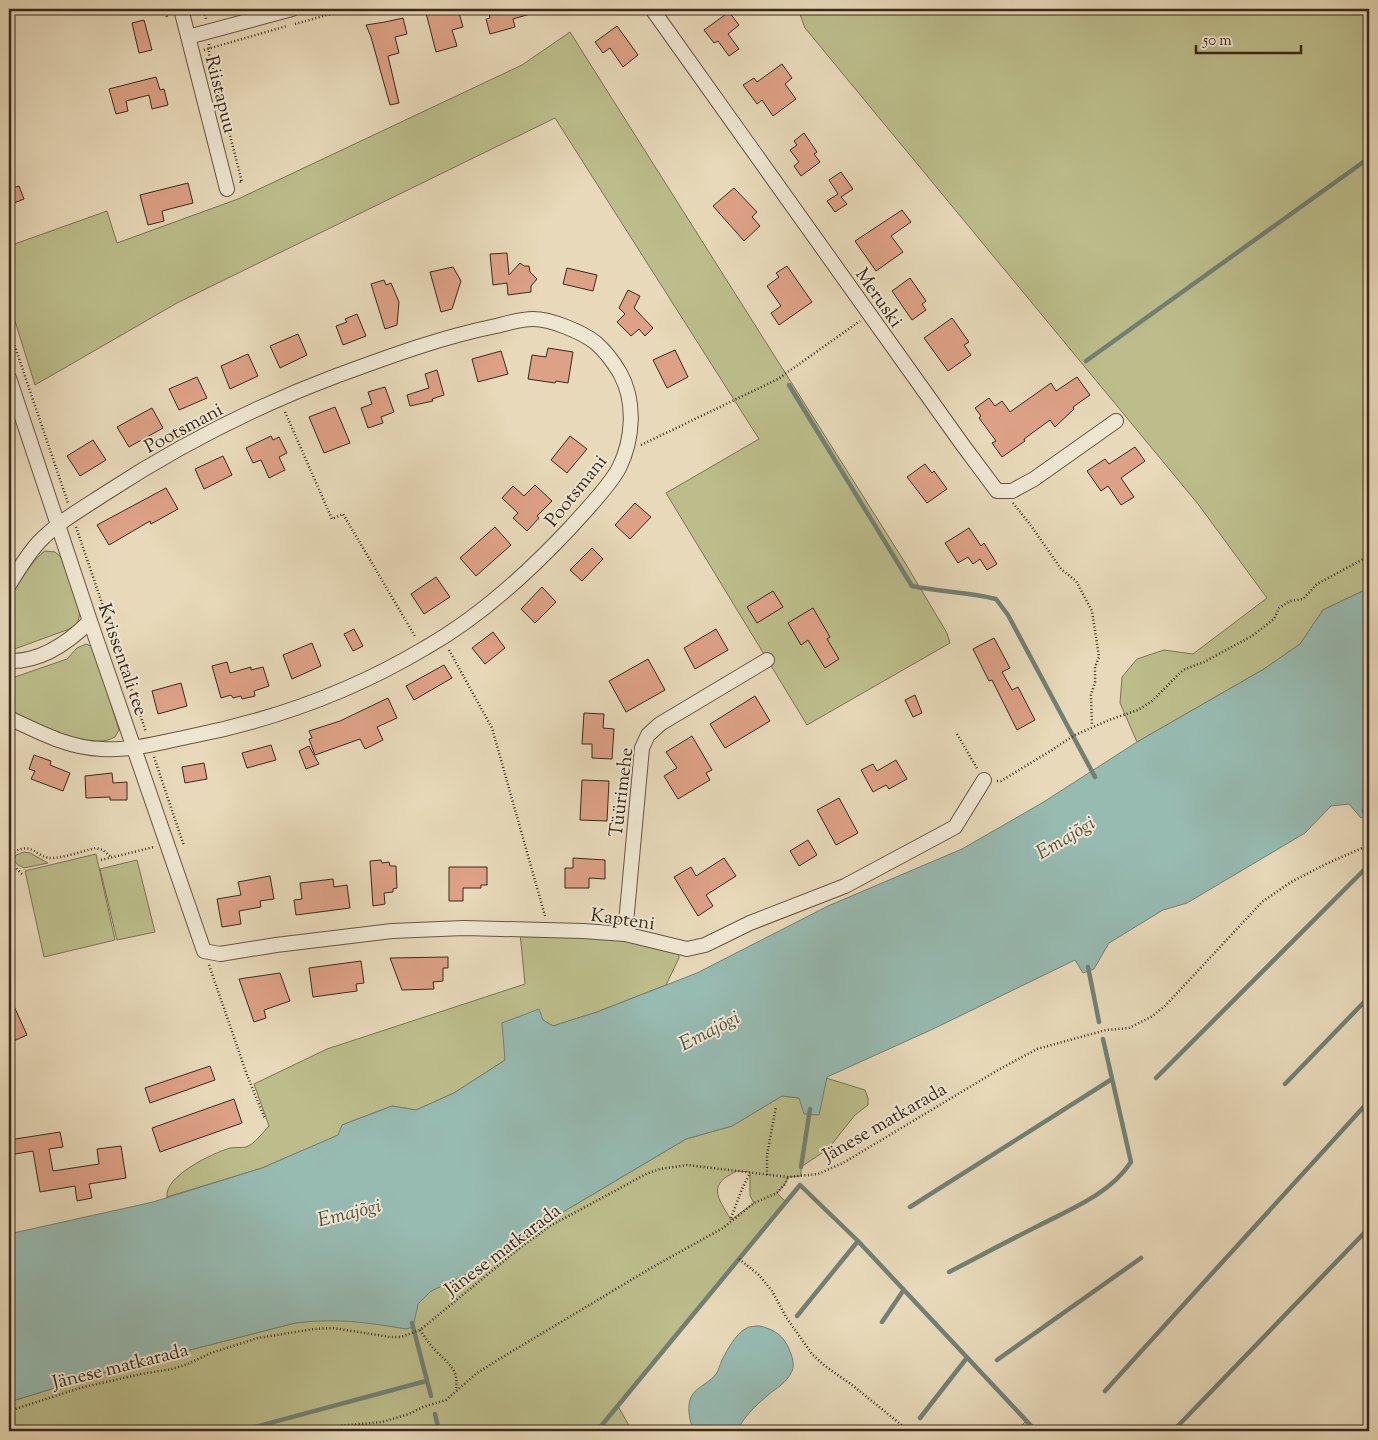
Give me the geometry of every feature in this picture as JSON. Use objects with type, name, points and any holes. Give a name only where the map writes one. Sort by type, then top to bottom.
[{"type":"street","name":"Riistapuu","points":[[181,9],[227,189]]},
{"type":"street","points":[[188,36],[292,9]]},
{"type":"street","name":"Meruski","points":[[652,9],[962,444],[997,491],[1004,491]]},
{"type":"street","name":"Pootsmani","points":[[9,585],[23,561],[58,524],[140,471],[222,426],[306,388],[435,342],[512,322],[533,319],[546,321],[566,326],[595,342],[620,374],[626,387],[631,414],[627,450],[616,473],[538,562],[483,608],[424,650],[384,671],[325,697],[276,715],[213,732],[134,747],[102,750],[66,744],[9,718]]},
{"type":"street","name":"Kvissentali tee","points":[[9,378],[90,621],[204,951]]},
{"type":"street","points":[[1004,491],[1012,491],[1034,479],[1116,421]]},
{"type":"street","points":[[9,662],[21,662],[47,653],[74,637],[90,621]]},
{"type":"street","name":"Tüürimehe","points":[[625,934],[642,748],[648,736],[660,724],[766,660]]},
{"type":"street","name":"Kapteni","points":[[204,951],[220,954],[392,931],[464,928],[625,934],[687,949],[706,945],[750,922],[845,886],[955,827],[984,780]]},
{"type":"path","points":[[199,9],[204,11],[216,9]]},
{"type":"path","points":[[192,52],[348,9]]},
{"type":"path","points":[[627,450],[778,380],[869,315]]},
{"type":"path","points":[[9,329],[186,854]]},
{"type":"path","points":[[280,400],[332,519],[343,514],[424,650]]},
{"type":"path","points":[[1004,491],[1029,522],[1061,569],[1076,581],[1092,611],[1099,657],[1095,667],[1095,682],[1091,696],[1092,727]]},
{"type":"path","points":[[957,734],[984,780],[1001,781],[1066,740],[1092,727],[1138,710],[1156,697],[1183,670],[1204,662],[1252,636],[1274,619],[1279,608],[1290,601],[1303,598],[1316,584],[1369,556]]},
{"type":"path","points":[[442,637],[492,728],[549,930]]},
{"type":"path","points":[[101,860],[168,843]]},
{"type":"path","name":"Jänese matkarada","points":[[9,1411],[80,1388],[172,1369],[211,1353],[258,1338],[292,1331],[333,1328],[390,1337],[401,1336],[420,1330],[521,1246],[550,1226],[631,1180],[660,1168],[688,1165],[767,1175],[818,1174],[843,1163],[998,1070],[1037,1049],[1106,1030],[1129,1028],[1151,1018],[1165,1006],[1262,902],[1291,882],[1369,845]]},
{"type":"path","points":[[22,874],[10,859],[12,854],[21,848],[28,848],[51,858],[96,848],[103,850],[111,857]]},
{"type":"path","points":[[204,951],[247,1075],[265,1118]]},
{"type":"path","points":[[767,1175],[767,1155],[776,1106]]},
{"type":"path","points":[[731,1220],[750,1172]]},
{"type":"path","points":[[321,1431],[338,1426],[382,1422],[446,1400],[477,1373],[509,1353],[650,1268],[723,1228],[754,1203],[776,1193],[785,1184],[788,1176]]},
{"type":"path","points":[[739,1259],[759,1275],[772,1291],[786,1317],[812,1354],[909,1431]]},
{"type":"path","points":[[420,1330],[434,1350],[447,1360],[455,1372],[458,1378],[456,1390]]},
{"type":"green space","points":[[798,9],[1369,9],[1369,588],[1323,610],[1300,644],[1264,669],[1137,742],[1120,703],[1122,677],[1137,659],[1164,650],[1193,654],[1267,598],[1198,504],[805,28]]},
{"type":"green space","points":[[570,32],[904,561],[947,633],[950,643],[807,725],[666,493],[759,439],[555,118],[177,303],[35,385],[9,302],[9,246],[107,211],[117,243],[238,199],[522,65]]},
{"type":"green space","points":[[45,551],[55,552],[61,557],[81,610],[78,621],[75,627],[9,651],[9,603],[24,575],[35,560]]},
{"type":"green space","points":[[86,644],[93,647],[119,730],[115,737],[104,741],[76,739],[46,729],[9,711],[9,679],[67,659],[77,648]]},
{"type":"green space","points":[[24,852],[30,853],[48,863],[24,868],[14,860],[16,855]]},
{"type":"green space","points":[[96,854],[115,940],[44,957],[25,871]]},
{"type":"green space","points":[[137,860],[155,932],[117,940],[100,869]]},
{"type":"green space","points":[[520,933],[622,939],[678,951],[679,958],[666,985],[597,1012],[553,1026],[543,1020],[505,1060],[454,1093],[416,1110],[392,1106],[342,1125],[339,1135],[262,1168],[167,1197],[168,1189],[173,1181],[191,1166],[230,1148],[249,1146],[269,1126],[254,1084],[327,1049],[525,984]]},
{"type":"green space","points":[[826,1078],[865,1090],[868,1105],[855,1115],[828,1149],[801,1167],[801,1176],[788,1177],[777,1193],[786,1202],[618,1406],[632,1431],[9,1431],[9,1402],[116,1369],[295,1323],[322,1319],[359,1321],[418,1304],[431,1291],[471,1272],[541,1225],[686,1139],[732,1126],[782,1096],[799,1098]],"holes":[[[737,1171],[750,1172],[750,1196],[754,1203],[731,1220],[719,1198],[718,1186],[721,1181]]]},
{"type":"green space","points":[[1026,1421],[1036,1431],[1016,1431]]},
{"type":"water","name":"Emajõgi","points":[[1369,588],[1369,784],[1366,786],[1369,813],[1361,818],[1349,804],[1331,806],[1305,833],[1187,903],[1163,910],[1109,943],[1094,969],[1083,973],[1075,960],[933,1029],[827,1077],[819,1115],[804,1114],[799,1098],[782,1096],[732,1126],[686,1139],[541,1225],[471,1272],[431,1291],[418,1304],[413,1327],[406,1329],[337,1321],[295,1323],[116,1369],[9,1402],[9,1234],[153,1202],[262,1168],[338,1135],[342,1125],[392,1106],[416,1110],[454,1093],[505,1060],[502,1023],[539,1009],[543,1020],[553,1026],[597,1012],[697,973],[828,906],[962,849],[1042,803],[1137,742],[1264,669],[1300,644],[1323,610]]},
{"type":"water","points":[[760,1326],[778,1334],[787,1344],[793,1363],[790,1375],[754,1408],[737,1431],[695,1431],[689,1413],[689,1404],[694,1393],[716,1374],[726,1352],[738,1335],[749,1327]]},
{"type":"building","points":[[425,9],[458,9],[463,27],[452,30],[457,46],[436,52]]},
{"type":"building","points":[[488,9],[537,9],[537,12],[513,19],[515,27],[490,34],[486,19],[490,18]]},
{"type":"building","points":[[729,12],[739,25],[728,34],[739,49],[729,56],[718,41],[714,43],[704,30]]},
{"type":"building","points":[[403,18],[407,34],[395,37],[399,53],[388,56],[399,103],[390,105],[366,25]]},
{"type":"building","points":[[144,20],[152,50],[139,53],[132,23]]},
{"type":"building","points":[[617,26],[638,55],[623,67],[610,48],[603,53],[595,42]]},
{"type":"building","points":[[782,64],[792,78],[785,84],[796,99],[773,116],[762,100],[757,104],[743,85],[754,78],[757,82]]},
{"type":"building","points":[[156,77],[160,90],[164,89],[168,105],[152,109],[149,95],[126,101],[128,111],[116,114],[109,89]]},
{"type":"building","points":[[804,133],[817,152],[814,154],[820,162],[801,176],[794,166],[799,162],[790,150],[797,145],[794,141]]},
{"type":"building","points":[[841,172],[853,189],[841,197],[847,204],[835,212],[827,201],[838,194],[829,180]]},
{"type":"building","points":[[188,183],[193,203],[162,211],[164,221],[148,225],[140,195]]},
{"type":"building","points":[[19,186],[24,199],[9,205],[9,189]]},
{"type":"building","points":[[734,188],[757,212],[752,217],[760,226],[744,241],[713,206]]},
{"type":"building","points":[[902,210],[911,222],[891,236],[903,252],[876,271],[855,241]]},
{"type":"building","points":[[507,253],[509,275],[520,263],[524,266],[529,266],[530,272],[537,279],[531,286],[531,292],[508,295],[507,283],[493,285],[490,254]]},
{"type":"building","points":[[787,266],[812,302],[779,325],[771,313],[781,306],[767,286],[779,277],[776,273]]},
{"type":"building","points":[[453,267],[461,281],[452,309],[441,312],[430,272]]},
{"type":"building","points":[[567,268],[597,275],[593,291],[563,284]]},
{"type":"building","points":[[910,278],[926,301],[922,304],[926,310],[912,320],[892,291]]},
{"type":"building","points":[[384,280],[386,285],[391,283],[399,302],[397,325],[385,329],[371,284]]},
{"type":"building","points":[[628,290],[640,296],[634,308],[653,328],[645,336],[639,329],[631,336],[617,322],[625,314],[619,308]]},
{"type":"building","points":[[357,314],[366,336],[343,345],[336,326],[347,322],[345,319]]},
{"type":"building","points":[[952,318],[969,342],[964,345],[971,355],[948,371],[924,338]]},
{"type":"building","points":[[298,334],[307,355],[280,368],[270,346]]},
{"type":"building","points":[[548,348],[573,352],[568,383],[528,379],[532,355],[546,357]]},
{"type":"building","points":[[675,350],[688,377],[667,388],[653,360]]},
{"type":"building","points":[[501,351],[508,374],[478,382],[472,359]]},
{"type":"building","points":[[248,354],[258,376],[230,389],[221,366]]},
{"type":"building","points":[[437,370],[444,395],[432,399],[433,401],[410,406],[407,395],[429,388],[425,374]]},
{"type":"building","points":[[197,377],[207,398],[179,410],[169,389]]},
{"type":"building","points":[[1077,377],[1090,395],[1073,407],[1074,409],[1055,427],[1050,420],[1002,457],[992,443],[996,441],[979,418],[981,416],[975,408],[989,398],[995,406],[1002,401],[1010,412],[1051,383],[1056,391]]},
{"type":"building","points":[[385,387],[394,412],[381,417],[383,423],[368,428],[361,408],[372,404],[368,392]]},
{"type":"building","points":[[335,407],[350,443],[324,453],[309,417]]},
{"type":"building","points":[[152,408],[163,428],[129,447],[117,427]]},
{"type":"building","points":[[271,436],[273,440],[279,437],[287,453],[279,457],[285,470],[269,478],[261,460],[253,463],[246,448]]},
{"type":"building","points":[[570,436],[587,449],[567,473],[551,460]]},
{"type":"building","points":[[93,440],[106,460],[80,476],[67,456]]},
{"type":"building","points":[[1135,447],[1145,461],[1121,478],[1134,497],[1121,505],[1108,486],[1101,491],[1087,471],[1105,459],[1109,464]]},
{"type":"building","points":[[223,456],[232,475],[204,489],[195,469]]},
{"type":"building","points":[[925,464],[932,473],[934,471],[947,489],[927,503],[907,477]]},
{"type":"building","points":[[535,485],[552,501],[537,516],[539,518],[527,531],[513,518],[518,513],[502,498],[513,486],[524,496]]},
{"type":"building","points":[[166,488],[178,509],[151,524],[150,521],[109,545],[97,525]]},
{"type":"building","points":[[635,503],[651,517],[630,539],[615,525]]},
{"type":"building","points":[[495,527],[511,545],[476,576],[460,558]]},
{"type":"building","points":[[969,528],[981,546],[984,543],[997,564],[987,570],[980,559],[973,564],[968,557],[958,563],[945,543]]},
{"type":"building","points":[[592,548],[603,559],[582,581],[570,570]]},
{"type":"building","points":[[436,577],[450,597],[424,614],[411,594]]},
{"type":"building","points":[[542,587],[556,602],[535,623],[521,609]]},
{"type":"building","points":[[773,591],[783,607],[757,623],[747,607]]},
{"type":"building","points":[[813,608],[830,637],[827,639],[839,659],[825,668],[808,640],[801,645],[788,623]]},
{"type":"building","points":[[354,629],[363,646],[353,651],[344,634]]},
{"type":"building","points":[[716,629],[728,650],[695,669],[684,648]]},
{"type":"building","points":[[493,632],[505,648],[485,664],[472,648]]},
{"type":"building","points":[[994,638],[1010,668],[1002,672],[1012,690],[1018,687],[1035,720],[1017,730],[992,680],[989,681],[973,649]]},
{"type":"building","points":[[312,643],[321,666],[292,679],[283,655]]},
{"type":"building","points":[[648,659],[665,690],[626,712],[609,681]]},
{"type":"building","points":[[227,662],[230,673],[251,667],[251,670],[263,667],[269,686],[254,691],[255,696],[242,699],[241,696],[233,698],[231,695],[221,698],[212,666]]},
{"type":"building","points":[[444,665],[452,678],[414,700],[406,686]]},
{"type":"building","points":[[181,683],[187,706],[158,714],[152,691]]},
{"type":"building","points":[[915,695],[922,713],[913,717],[905,700]]},
{"type":"building","points":[[755,696],[770,721],[725,748],[710,724]]},
{"type":"building","points":[[388,698],[397,718],[377,727],[383,740],[365,749],[360,739],[315,755],[309,739],[312,738],[309,731],[340,721]]},
{"type":"building","points":[[584,713],[604,714],[603,728],[614,729],[612,759],[592,758],[592,744],[582,744]]},
{"type":"building","points":[[692,736],[712,770],[706,773],[710,780],[678,799],[664,776],[677,768],[666,752]]},
{"type":"building","points":[[271,745],[276,760],[247,768],[242,753]]},
{"type":"building","points":[[309,746],[319,764],[306,769],[299,751]]},
{"type":"building","points":[[34,755],[51,761],[50,765],[70,773],[63,791],[31,779],[35,771],[29,769]]},
{"type":"building","points":[[896,760],[907,779],[889,789],[886,785],[873,792],[861,770],[873,764],[877,771]]},
{"type":"building","points":[[204,763],[207,779],[185,783],[182,767]]},
{"type":"building","points":[[112,773],[113,783],[127,782],[127,800],[110,800],[110,797],[86,798],[85,776]]},
{"type":"building","points":[[582,780],[609,781],[607,821],[580,820]]},
{"type":"building","points":[[839,798],[858,833],[836,845],[817,810]]},
{"type":"building","points":[[808,840],[817,855],[799,866],[790,851]]},
{"type":"building","points":[[573,858],[605,860],[605,879],[589,878],[589,888],[565,888],[565,868],[573,868]]},
{"type":"building","points":[[724,858],[736,876],[706,895],[713,906],[698,916],[674,877],[691,867],[696,876]]},
{"type":"building","points":[[381,860],[382,863],[389,862],[390,866],[396,866],[397,888],[393,889],[393,892],[384,893],[385,904],[373,906],[370,861]]},
{"type":"building","points":[[449,867],[487,867],[487,885],[481,885],[481,888],[463,888],[463,901],[449,901]]},
{"type":"building","points":[[270,876],[274,899],[260,901],[261,907],[239,911],[241,924],[222,927],[217,899],[241,895],[238,882]]},
{"type":"building","points":[[333,879],[334,887],[347,885],[350,908],[296,915],[294,900],[302,899],[300,883]]},
{"type":"building","points":[[448,957],[448,968],[443,968],[443,981],[433,982],[434,989],[402,990],[390,958]]},
{"type":"building","points":[[361,961],[364,983],[356,984],[357,991],[313,997],[309,968]]},
{"type":"building","points":[[280,973],[290,1001],[264,1010],[266,1018],[254,1022],[239,979]]},
{"type":"building","points":[[9,995],[27,1035],[9,1043]]},
{"type":"building","points":[[210,1066],[215,1080],[150,1103],[145,1088]]},
{"type":"building","points":[[234,1099],[242,1123],[160,1152],[152,1128]]},
{"type":"building","points":[[60,1132],[63,1147],[49,1149],[53,1171],[99,1164],[97,1149],[121,1146],[126,1178],[89,1184],[92,1198],[77,1201],[75,1186],[40,1192],[33,1151],[9,1155],[9,1140]]},
{"type":"waterway","points":[[1086,361],[1369,158]]},
{"type":"waterway","points":[[789,385],[912,586],[996,599],[1008,615],[1095,777]]},
{"type":"waterway","points":[[1364,811],[1369,821]]},
{"type":"waterway","points":[[1156,1078],[1369,865]]},
{"type":"waterway","points":[[1088,967],[1099,1022]]},
{"type":"waterway","points":[[1285,1084],[1369,997]]},
{"type":"waterway","points":[[949,1272],[1089,1200],[1112,1183],[1131,1162],[1103,1039]]},
{"type":"waterway","points":[[910,1207],[1112,1079]]},
{"type":"waterway","points":[[1105,1391],[1369,1101]]},
{"type":"waterway","points":[[801,1167],[810,1109]]},
{"type":"waterway","points":[[597,1431],[800,1185],[858,1241],[1036,1431]]},
{"type":"waterway","points":[[1173,1431],[1369,1228]]},
{"type":"waterway","points":[[797,1316],[858,1241]]},
{"type":"waterway","points":[[997,1360],[1141,1258]]},
{"type":"waterway","points":[[882,1322],[903,1291]]},
{"type":"waterway","points":[[412,1323],[431,1396]]},
{"type":"waterway","points":[[920,1418],[966,1359]]},
{"type":"waterway","points":[[240,1431],[426,1381]]},
{"type":"waterway","points":[[435,1414],[439,1431]]}]
